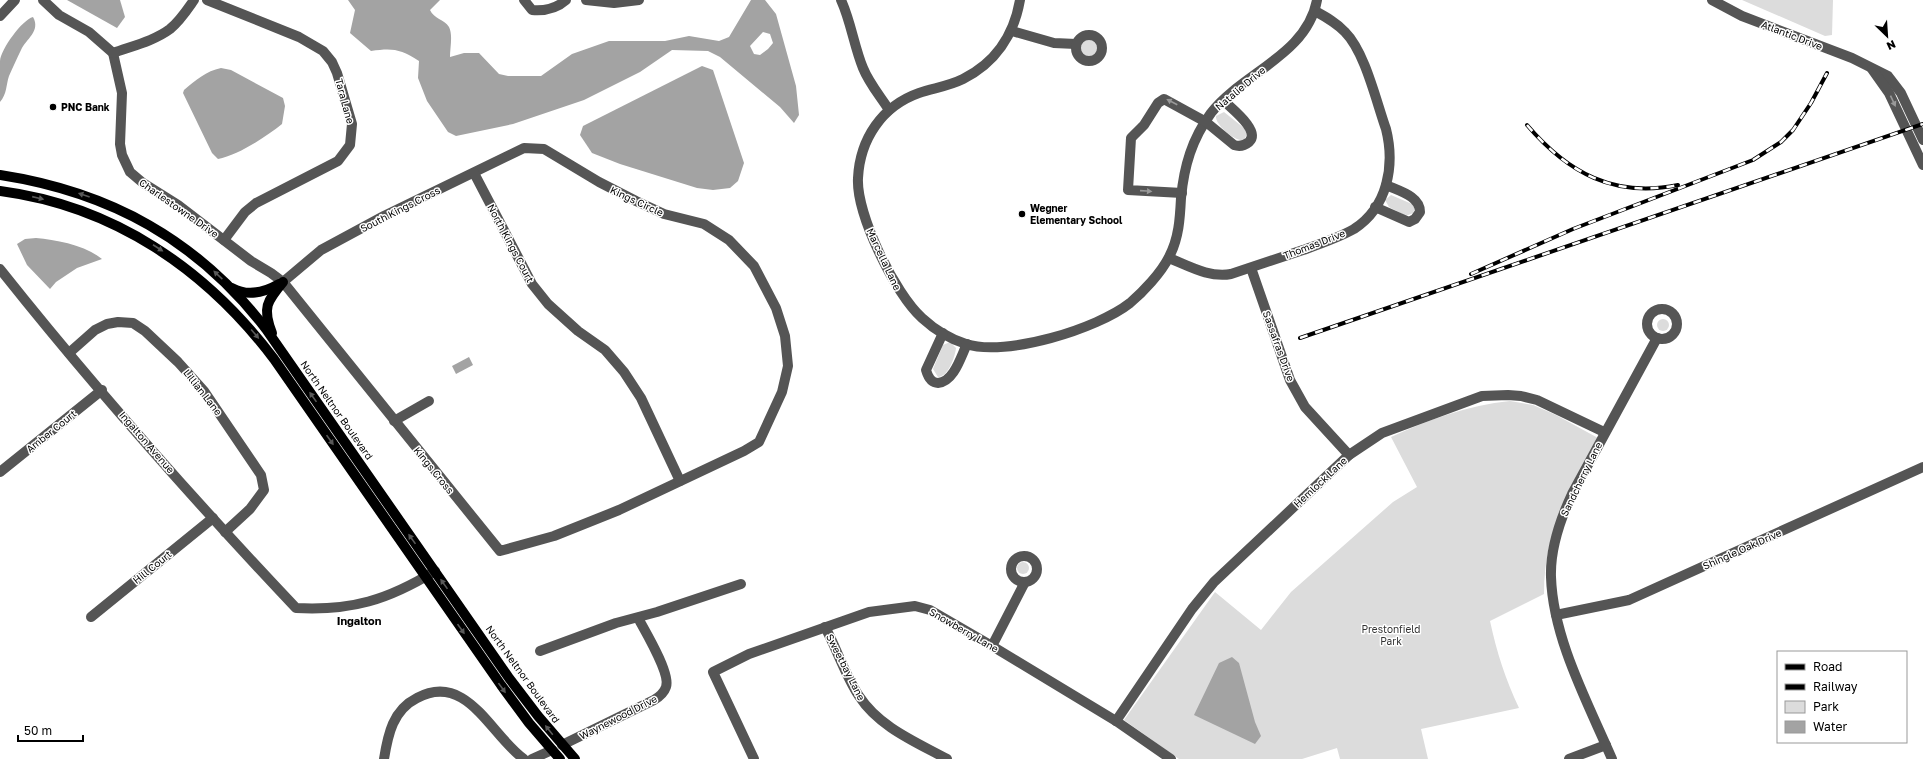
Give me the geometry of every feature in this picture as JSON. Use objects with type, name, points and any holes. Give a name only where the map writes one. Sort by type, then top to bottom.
[{"type":"main road","name":"North Neltnor Boulevard","points":[[0,175],[65,189],[120,210],[172,239],[211,269],[230,287],[249,307],[279,348],[524,698],[574,759]]},
{"type":"main road","points":[[0,191],[25,195],[67,206],[120,227],[166,254],[212,289],[245,323],[274,359],[515,705],[560,759]]},
{"type":"main road","points":[[230,287],[237,291],[255,294],[269,290],[283,282]]},
{"type":"main road","points":[[279,348],[271,329],[267,310],[268,301],[283,282]]},
{"type":"main road","points":[[552,750],[562,745]]},
{"type":"street","points":[[0,16],[15,0]]},
{"type":"street","points":[[42,0],[59,15],[89,32],[113,54],[160,35],[171,28],[183,16],[194,0]]},
{"type":"street","name":"Tara Lane","points":[[207,0],[299,36],[323,51],[332,62],[337,73],[352,124],[350,145],[338,161],[256,203],[245,212],[224,240]]},
{"type":"street","points":[[524,0],[532,10],[540,11],[550,9],[566,0]]},
{"type":"street","points":[[586,0],[614,3],[639,0]]},
{"type":"street","points":[[841,0],[850,22],[863,67],[871,83],[889,110]]},
{"type":"street","points":[[1020,0],[1012,31],[1054,43],[1076,44]]},
{"type":"street","name":"Natalie Drive","points":[[1169,258],[1180,221],[1185,171],[1195,138],[1213,111],[1291,46],[1315,11],[1317,0]]},
{"type":"street","name":"Atlantic Drive","points":[[1712,0],[1742,16],[1852,58],[1888,76],[1896,86],[1923,140]]},
{"type":"street","name":"Thomas Drive","points":[[1169,258],[1192,268],[1216,275],[1231,274],[1345,234],[1363,222],[1375,207],[1386,185],[1390,166],[1389,141],[1360,55],[1345,32],[1330,19],[1315,11]]},
{"type":"street","name":"Marcella Lane","points":[[1012,31],[992,58],[973,73],[954,82],[913,95],[889,110],[873,128],[862,150],[858,179],[862,212],[899,290],[914,311],[943,333],[967,344],[994,348],[1020,346],[1038,342],[1104,318],[1130,302],[1169,258]]},
{"type":"street","name":"Charlestowne Drive","points":[[113,54],[122,93],[120,144],[122,155],[130,172],[251,261],[271,272],[283,282]]},
{"type":"street","name":"Atlantic Drive","points":[[1872,69],[1889,92],[1923,165]]},
{"type":"street","points":[[1182,194],[1128,190],[1131,138],[1144,126],[1158,103],[1164,99],[1206,122],[1234,145],[1240,147],[1247,144],[1252,139],[1249,126],[1224,101]]},
{"type":"street","name":"South Kings Cross","points":[[283,282],[321,250],[384,216],[524,148]]},
{"type":"street","name":"Kings Circle","points":[[524,148],[544,149],[599,182],[636,201],[664,214],[704,224],[729,240],[754,266],[776,308],[785,336],[788,366],[782,392],[759,442],[744,451],[614,512]]},
{"type":"street","name":"North Kings Court","points":[[474,173],[532,284],[548,304],[578,331],[605,350],[624,372],[641,398],[680,480]]},
{"type":"street","points":[[1375,207],[1409,222],[1415,219],[1420,212],[1418,203],[1415,199],[1386,185]]},
{"type":"street","name":"Sassafras Drive","points":[[1251,268],[1290,380],[1306,407],[1349,455]]},
{"type":"street","name":"Ingalton Avenue","points":[[0,269],[69,353],[225,532],[296,608],[323,610],[354,606],[410,586],[425,577]]},
{"type":"street","name":"Kings Cross","points":[[283,282],[500,551],[554,536],[614,512]]},
{"type":"street","name":"Lillian Lane","points":[[69,353],[95,330],[107,324],[118,322],[133,323],[149,334],[190,374],[219,412],[261,475],[264,490],[250,509],[225,532]]},
{"type":"street","points":[[943,333],[926,370],[929,378],[935,383],[944,382],[950,377],[967,344]]},
{"type":"street","name":"Sandcherry Lane","points":[[1612,759],[1569,658],[1556,615],[1551,576],[1557,534],[1569,501],[1604,432],[1657,338]]},
{"type":"street","name":"Amber Court","points":[[0,472],[102,390]]},
{"type":"street","name":"Hemlock Lane","points":[[1116,721],[1192,609],[1214,582],[1349,455],[1382,433],[1482,396],[1521,396],[1537,400],[1604,432]]},
{"type":"street","points":[[394,420],[429,401]]},
{"type":"street","name":"Shingle Oak Drive","points":[[1556,615],[1629,600],[1923,467]]},
{"type":"street","name":"Hill Court","points":[[91,617],[213,518]]},
{"type":"street","points":[[425,577],[435,571]]},
{"type":"street","points":[[992,646],[1025,582]]},
{"type":"street","points":[[540,651],[616,623],[638,618],[740,584]]},
{"type":"street","name":"Snowberry Lane","points":[[754,759],[713,672],[748,654],[869,612],[915,606],[930,610],[992,646],[1116,721],[1171,759]]},
{"type":"street","name":"Waynewood Drive","points":[[562,745],[654,700],[667,685],[664,671],[638,618]]},
{"type":"street","name":"Sweetbay Lane","points":[[826,627],[858,694],[874,714],[896,731],[947,759]]},
{"type":"street","points":[[384,759],[392,722],[398,714],[420,696],[437,691],[447,691],[465,700],[476,709],[514,752],[524,759]]},
{"type":"street","points":[[1569,759],[1606,745]]},
{"type":"street","points":[[532,759],[552,750]]},
{"type":"green space","points":[[1742,0],[1833,0],[1832,35],[1825,36]]},
{"type":"green space","points":[[1089,40],[1095,42],[1097,48],[1095,54],[1089,56],[1083,54],[1081,48],[1083,42]]},
{"type":"green space","points":[[1224,112],[1244,128],[1247,134],[1244,140],[1231,136],[1219,124],[1216,116]]},
{"type":"green space","points":[[1391,195],[1412,204],[1415,209],[1413,213],[1406,216],[1389,207],[1385,200]]},
{"type":"green space","points":[[1663,319],[1667,321],[1669,325],[1667,329],[1663,331],[1659,329],[1657,325],[1659,321]]},
{"type":"green space","points":[[950,342],[956,348],[954,356],[945,374],[938,377],[933,369],[943,345]]},
{"type":"green space","name":"Prestonfield Park","points":[[1510,401],[1533,405],[1556,415],[1598,438],[1568,494],[1553,531],[1545,571],[1544,594],[1490,621],[1502,665],[1519,708],[1421,729],[1428,759],[1340,759],[1337,748],[1302,759],[1179,759],[1124,720],[1215,592],[1261,630],[1291,592],[1393,502],[1417,487],[1391,437],[1449,414],[1479,406]]},
{"type":"green space","points":[[1021,562],[1025,562],[1029,568],[1025,574],[1021,574],[1017,570],[1017,566]]},
{"type":"water","points":[[67,0],[120,0],[125,17],[117,28]]},
{"type":"water","points":[[348,0],[440,0],[430,10],[449,27],[451,37],[450,57],[464,53],[479,53],[499,74],[508,76],[541,76],[572,54],[609,41],[665,41],[689,36],[719,41],[729,37],[751,0],[765,0],[776,14],[796,86],[799,115],[794,123],[780,107],[720,57],[708,51],[672,50],[640,72],[584,100],[513,124],[456,136],[448,132],[427,101],[418,78],[419,61],[396,50],[371,51],[350,33],[355,10]],"holes":[[[763,32],[770,34],[773,43],[760,55],[754,54],[750,46]]]},
{"type":"water","points":[[33,17],[35,22],[34,31],[18,56],[9,76],[4,96],[0,102],[1,56],[18,29],[28,19]]},
{"type":"water","points":[[702,66],[713,70],[744,163],[738,181],[730,188],[713,190],[697,188],[620,164],[592,153],[580,135],[583,126]]},
{"type":"water","points":[[221,68],[231,70],[283,98],[285,106],[282,124],[252,145],[234,154],[218,159],[212,153],[183,93],[184,90],[201,76]]},
{"type":"water","points":[[36,238],[53,240],[79,247],[102,259],[77,268],[56,282],[50,289],[27,265],[17,244],[25,239]]},
{"type":"water","points":[[469,357],[473,365],[456,374],[452,366]]},
{"type":"water","points":[[1232,657],[1239,663],[1255,722],[1261,736],[1255,744],[1194,715],[1219,663]]},
{"type":"railway","points":[[1471,274],[1573,229],[1753,160],[1781,142],[1793,130],[1811,103],[1827,73]]},
{"type":"railway","points":[[1300,338],[1923,124]]},
{"type":"railway","points":[[1527,125],[1559,156],[1576,169],[1594,178],[1633,188],[1655,188],[1678,185]]},
{"type":"place","name":"PNC Bank","points":[[53,107]]},
{"type":"place","name":"Wegner Elementary School","points":[[1022,214]]},
{"type":"district","name":"Ingalton","points":[[359,621]]}]
